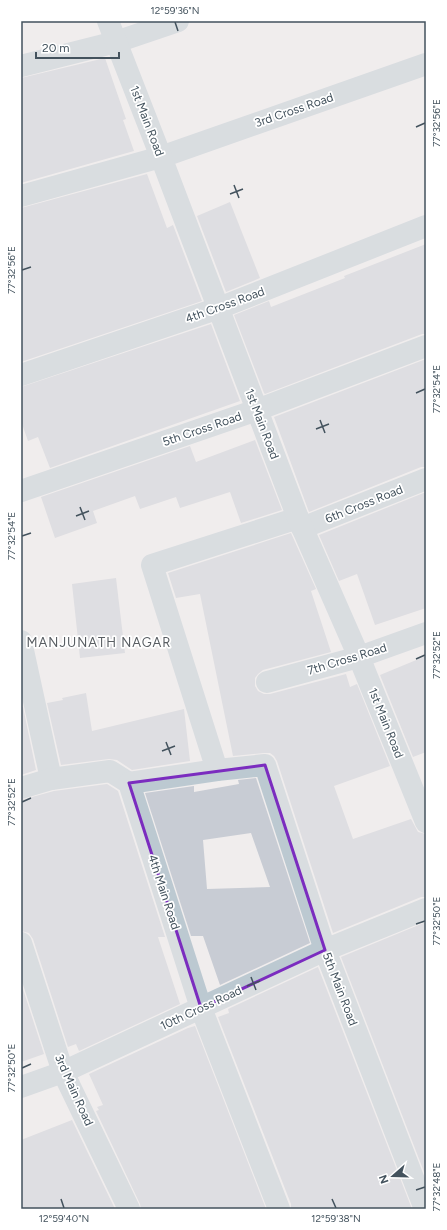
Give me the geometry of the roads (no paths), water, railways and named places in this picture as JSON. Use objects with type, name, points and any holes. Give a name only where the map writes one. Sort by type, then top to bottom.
[{"type":"street","name":"1st Main Road","points":[[108,21],[300,523],[359,657],[426,822]]},
{"type":"street","points":[[21,66],[116,42],[178,21]]},
{"type":"street","name":"3rd Cross Road","points":[[21,196],[161,157],[426,64]]},
{"type":"street","name":"4th Cross Road","points":[[21,375],[219,308],[426,226]]},
{"type":"street","name":"5th Cross Road","points":[[21,491],[257,410],[426,346]]},
{"type":"street","name":"6th Cross Road","points":[[217,770],[152,565],[300,523],[426,479]]},
{"type":"street","name":"7th Cross Road","points":[[267,682],[359,657],[426,633]]},
{"type":"street","points":[[21,641],[51,779]]},
{"type":"street","name":"5th Main Road","points":[[217,770],[265,765],[324,950],[425,1209]]},
{"type":"street","points":[[21,788],[51,779],[110,771],[129,784],[217,770]]},
{"type":"street","name":"4th Main Road","points":[[129,784],[201,1008],[280,1209]]},
{"type":"street","name":"10th Cross Road","points":[[21,1087],[63,1072],[324,950],[426,910]]},
{"type":"street","name":"3rd Main Road","points":[[21,944],[63,1072],[129,1209]]},
{"type":"district","name":"MANJUNATH NAGAR","points":[[99,642]]}]
